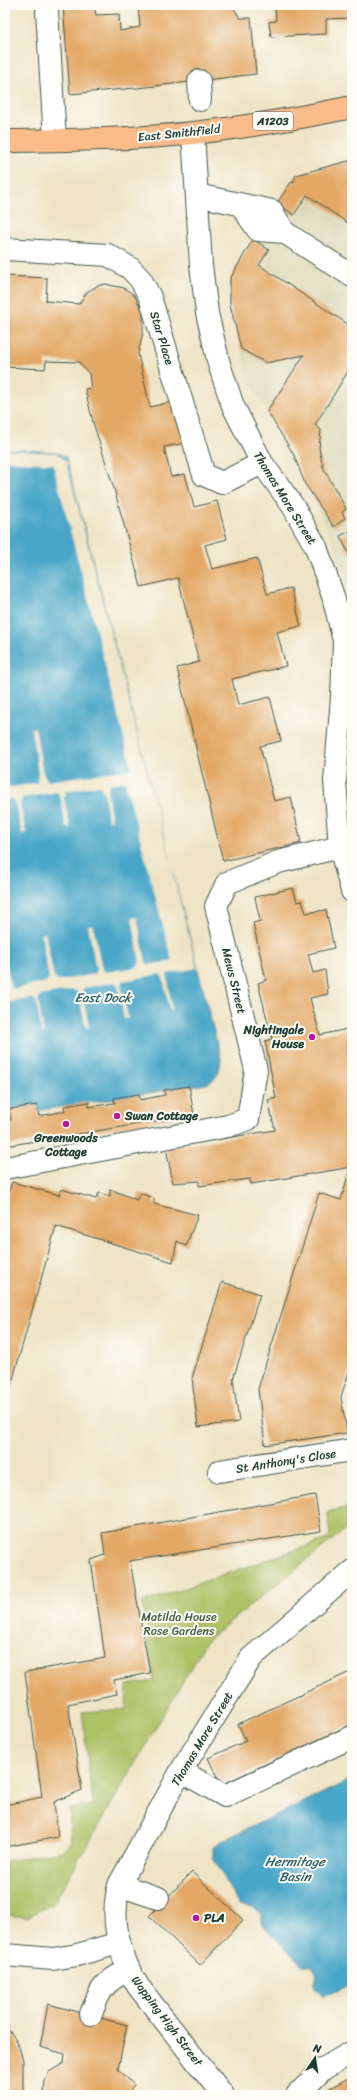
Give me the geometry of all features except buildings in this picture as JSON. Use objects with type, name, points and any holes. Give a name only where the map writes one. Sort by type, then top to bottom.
[{"type":"highway","name":"East Smithfield","points":[[5,141],[193,133],[308,116],[352,107]]},
{"type":"street","points":[[48,11],[55,140]]},
{"type":"street","name":"Thomas More Street","points":[[193,133],[204,289],[207,313],[219,364],[233,406],[262,462],[293,506],[316,547],[333,596],[344,641],[342,697],[343,783],[340,847],[352,891]]},
{"type":"street","points":[[197,195],[240,204],[258,230],[284,232],[352,276]]},
{"type":"street","name":"Star Place","points":[[5,249],[108,255],[130,268],[141,280],[150,297],[204,475],[222,483],[262,462]]},
{"type":"street","name":"Mews Street","points":[[5,1168],[228,1126],[248,1119],[256,1070],[216,906],[227,883],[278,862],[340,847]]},
{"type":"street","name":"St Anthony's Close","points":[[220,1471],[352,1450]]},
{"type":"street","name":"Thomas More Street","points":[[119,1943],[115,1921],[115,1902],[119,1885],[182,1771],[251,1658],[352,1571]]},
{"type":"street","points":[[182,1771],[225,1796],[352,1737]]},
{"type":"street","points":[[119,1885],[158,1898]]},
{"type":"street","points":[[5,1956],[53,1959],[77,1955],[119,1943]]},
{"type":"street","name":"Wapping High Street","points":[[119,1943],[128,1970],[138,1986],[223,2095]]},
{"type":"street","points":[[91,2014],[99,1992],[105,1984],[128,1970]]},
{"type":"street","points":[[297,2095],[323,2069],[352,2052]]},
{"type":"shaded area","points":[[352,160],[352,604],[332,540],[294,455],[249,381],[230,304],[230,279],[239,260],[296,175]]},
{"type":"green space","name":"Matilda House Rose Gardens","points":[[352,1506],[352,1524],[207,1640],[53,1904],[27,1917],[5,1915],[5,1861],[62,1851],[71,1842],[69,1809],[93,1805],[82,1712],[126,1709],[127,1685],[154,1681],[142,1603],[330,1538],[328,1512]]},
{"type":"water","name":"East Dock","points":[[5,449],[55,452],[66,457],[221,1059],[218,1074],[213,1080],[206,1084],[5,1116]]},
{"type":"water","name":"Hermitage Basin","points":[[352,1779],[352,1983],[323,1997],[314,1986],[317,1975],[311,1966],[302,1965],[261,1923],[261,1915],[253,1907],[238,1904],[213,1857],[213,1847],[221,1841]]},
{"type":"pier","points":[[5,450],[56,453],[66,461],[170,860],[173,860],[176,872],[173,873],[197,968],[167,974],[172,1011],[170,1011],[163,978],[160,974],[122,981],[121,986],[128,1018],[124,1019],[118,985],[114,982],[84,988],[82,992],[89,1027],[86,1028],[78,992],[73,990],[40,996],[38,1000],[44,1034],[42,1034],[36,1001],[32,998],[5,1003],[5,958],[11,987],[15,989],[46,982],[49,979],[41,934],[45,933],[54,978],[58,981],[94,974],[96,970],[88,925],[93,925],[102,969],[106,972],[137,967],[140,962],[132,918],[137,917],[146,962],[149,965],[172,961],[125,781],[109,784],[107,792],[112,820],[108,820],[104,792],[99,785],[66,791],[64,799],[70,827],[66,828],[61,799],[57,792],[22,798],[20,805],[26,833],[22,834],[16,806],[12,799],[5,800],[5,788],[37,783],[38,773],[31,728],[35,728],[43,773],[48,781],[132,769],[53,464],[5,461]]},
{"type":"place","name":"Nightingale House","points":[[312,1037]]},
{"type":"place","name":"Swan Cottage","points":[[117,1116]]},
{"type":"place","name":"Greenwoods Cottage","points":[[66,1124]]},
{"type":"place","name":"PLA","points":[[196,1918]]}]
